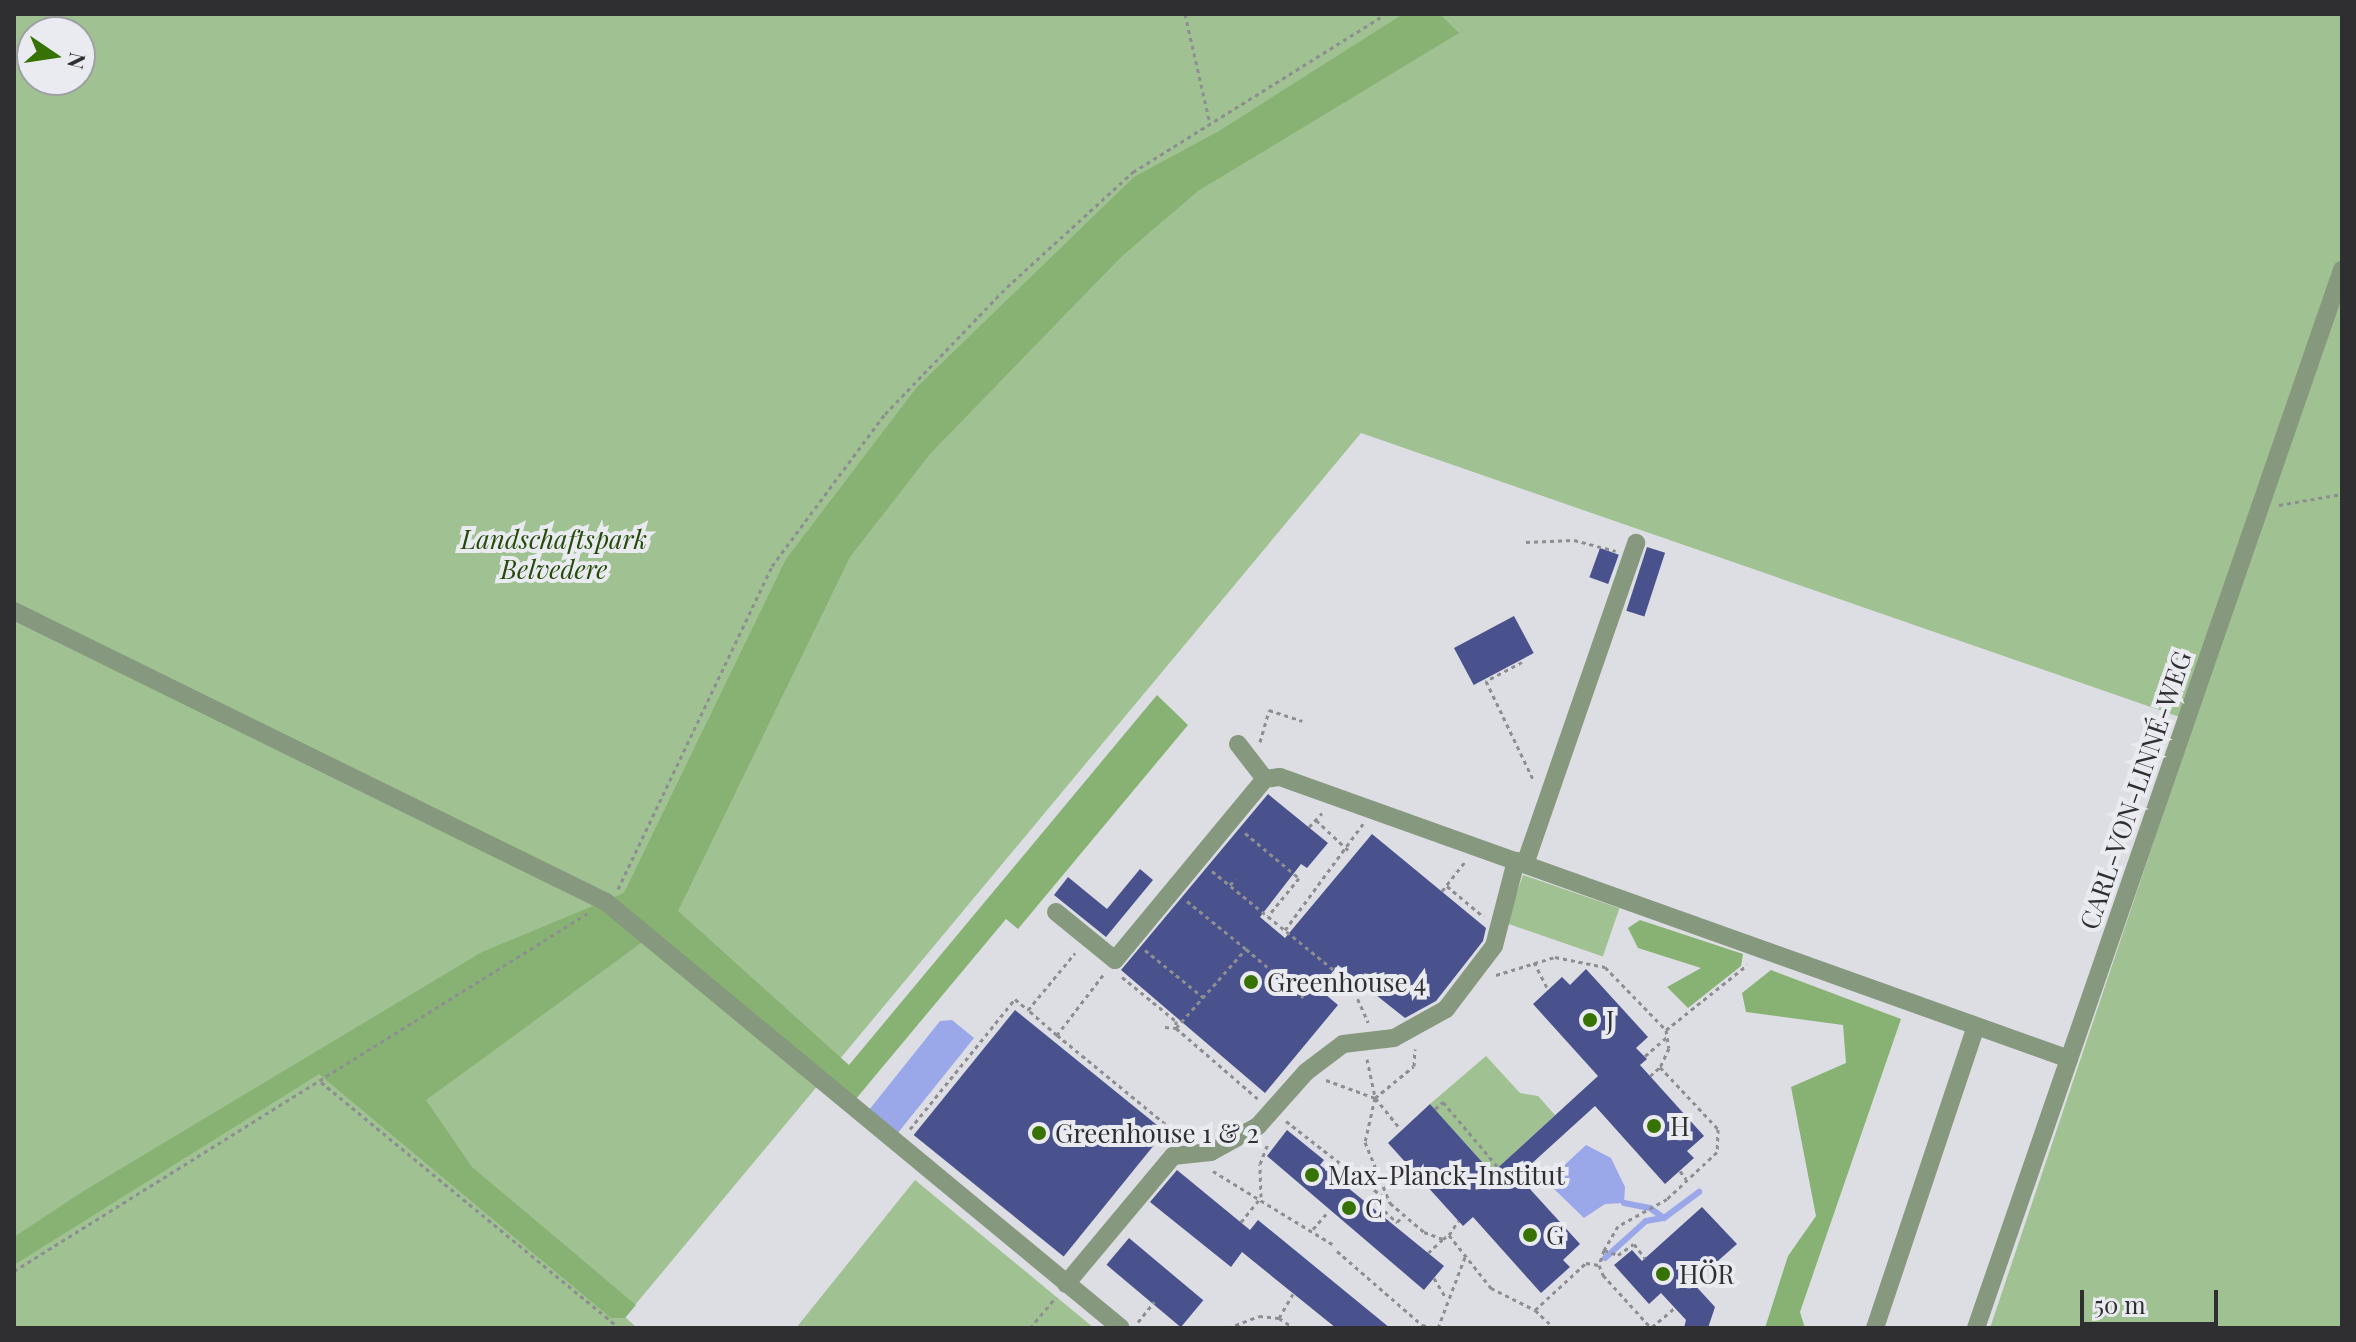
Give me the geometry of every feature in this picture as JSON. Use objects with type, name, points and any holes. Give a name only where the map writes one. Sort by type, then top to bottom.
[{"type":"street","name":"CARL-VON-LINNÉ-WEG","points":[[1976,1328],[2342,270]]},
{"type":"street","points":[[1066,1284],[1173,1156],[1211,1152],[1239,1139],[1272,1110],[1306,1072],[1343,1044],[1371,1041],[1416,1028],[1446,1009],[1473,979],[1497,934],[1633,550]]},
{"type":"street","points":[[14,611],[606,902],[896,1145],[1121,1328]]},
{"type":"street","points":[[1245,750],[1265,779]]},
{"type":"street","points":[[1056,912],[1088,938],[1112,964],[1265,779],[1280,777],[2069,1059]]},
{"type":"street","points":[[1875,1328],[1976,1026]]},
{"type":"path","points":[[1185,14],[1209,120]]},
{"type":"path","points":[[14,1271],[321,1082],[615,895],[772,566],[827,487],[885,414],[1007,287],[1133,172],[1209,120],[1386,14]]},
{"type":"path","points":[[2259,508],[2342,494]]},
{"type":"path","points":[[1526,542],[1595,542],[1633,550]]},
{"type":"path","points":[[1522,662],[1486,681],[1516,750],[1545,802]]},
{"type":"path","points":[[1245,750],[1269,710],[1302,721]]},
{"type":"path","points":[[1285,930],[1348,850],[1371,809]]},
{"type":"path","points":[[1316,820],[1348,850]]},
{"type":"path","points":[[1230,821],[1299,878],[1268,916]]},
{"type":"path","points":[[1442,891],[1477,846]]},
{"type":"path","points":[[1199,860],[1351,984],[1371,1041],[1365,1051],[1375,1098],[1365,1142],[1390,1203]]},
{"type":"path","points":[[1230,885],[1235,879]]},
{"type":"path","points":[[1447,886],[1493,924],[1497,934]]},
{"type":"path","points":[[1174,890],[1303,997]]},
{"type":"path","points":[[1278,894],[1283,898]]},
{"type":"path","points":[[1028,1010],[1088,938]]},
{"type":"path","points":[[1132,940],[1204,998]]},
{"type":"path","points":[[1176,1028],[1246,949]]},
{"type":"path","points":[[1666,1030],[1766,950]]},
{"type":"path","points":[[1473,979],[1489,978],[1533,960],[1578,958],[1605,967],[1666,1030],[1668,1036],[1660,1067],[1650,1076]]},
{"type":"path","points":[[1533,960],[1548,990]]},
{"type":"path","points":[[1057,1035],[1112,964],[1176,1021],[1176,1028]]},
{"type":"path","points":[[896,1145],[1015,999],[1182,1138],[1203,1166],[1261,1197],[1332,1244]]},
{"type":"path","points":[[1165,1027],[1176,1028],[1272,1110],[1390,1203],[1401,1217],[1443,1239]]},
{"type":"path","points":[[1375,1098],[1414,1066],[1416,1028]]},
{"type":"path","points":[[1645,1056],[1668,1036]]},
{"type":"path","points":[[1083,1066],[1088,1060]]},
{"type":"path","points":[[1599,1265],[1618,1226],[1657,1204],[1717,1152],[1721,1140],[1718,1129],[1660,1067]]},
{"type":"path","points":[[1306,1072],[1375,1098],[1398,1126]]},
{"type":"path","points":[[321,1082],[619,1328]]},
{"type":"path","points":[[1435,1109],[1443,1102],[1498,1167]]},
{"type":"path","points":[[1141,1114],[1146,1108]]},
{"type":"path","points":[[1241,1222],[1261,1197],[1260,1164],[1269,1136],[1277,1144]]},
{"type":"path","points":[[1680,1171],[1686,1179]]},
{"type":"path","points":[[1369,1205],[1373,1200],[1397,1222],[1401,1217]]},
{"type":"path","points":[[1313,1229],[1328,1212]]},
{"type":"path","points":[[1428,1253],[1449,1235],[1458,1221]]},
{"type":"path","points":[[1449,1235],[1491,1288],[1535,1310],[1554,1328]]},
{"type":"path","points":[[1604,1250],[1618,1255],[1634,1244],[1645,1258]]},
{"type":"path","points":[[1337,1251],[1422,1325],[1437,1328],[1465,1257]]},
{"type":"path","points":[[1535,1310],[1586,1263],[1599,1265],[1652,1328],[1675,1308]]},
{"type":"path","points":[[1434,1278],[1447,1299]]},
{"type":"path","points":[[1030,1328],[1066,1284]]},
{"type":"path","points":[[1279,1318],[1293,1294]]},
{"type":"path","points":[[1133,1328],[1154,1302]]},
{"type":"path","points":[[1228,1328],[1259,1316],[1279,1318],[1294,1328]]},
{"type":"green space","name":"Landschaftspark Belvedere","points":[[14,14],[2342,14],[2342,1328],[1990,1328],[2194,722],[1361,433],[625,1317],[637,1328],[14,1328]]},
{"type":"green space","points":[[1403,14],[1440,14],[1459,33],[1198,191],[1121,257],[930,454],[850,557],[678,911],[849,1065],[1157,695],[1188,725],[1018,929],[1006,919],[855,1100],[652,935],[426,1100],[472,1167],[636,1305],[625,1318],[611,1318],[319,1074],[14,1265],[14,1237],[82,1192],[482,952],[624,893],[786,559],[917,387],[1134,177],[1219,131]]},
{"type":"green space","points":[[1523,875],[1619,908],[1603,956],[1506,923]]},
{"type":"green space","points":[[1640,920],[1743,954],[1741,966],[1688,1008],[1667,987],[1701,968],[1638,948],[1628,928]]},
{"type":"green space","points":[[1771,970],[1901,1019],[1800,1312],[1805,1328],[1765,1328],[1788,1256],[1816,1216],[1791,1087],[1846,1063],[1843,1025],[1746,1012],[1742,993]]},
{"type":"green space","points":[[1486,1056],[1520,1093],[1538,1096],[1555,1115],[1492,1173],[1430,1104]]},
{"type":"green space","points":[[915,1180],[1094,1328],[796,1328]]},
{"type":"water","points":[[952,1020],[974,1038],[897,1134],[869,1110],[940,1021]]},
{"type":"water","points":[[1586,1145],[1611,1158],[1625,1187],[1624,1203],[1605,1204],[1584,1218],[1552,1187],[1555,1174]]},
{"type":"building","points":[[1647,547],[1665,553],[1644,617],[1626,611]]},
{"type":"building","points":[[1600,548],[1619,555],[1608,584],[1589,577]]},
{"type":"building","points":[[1514,616],[1534,653],[1474,685],[1454,648]]},
{"type":"building","points":[[1268,794],[1328,843],[1307,868],[1301,864],[1260,917],[1285,938],[1372,834],[1486,928],[1483,941],[1436,1001],[1405,1018],[1338,965],[1319,989],[1338,1005],[1265,1093],[1121,970]]},
{"type":"building","points":[[1140,869],[1153,880],[1106,937],[1054,895],[1068,877],[1107,909]]},
{"type":"building","points":[[1586,969],[1648,1037],[1636,1048],[1647,1059],[1640,1065],[1704,1136],[1687,1151],[1694,1158],[1665,1184],[1595,1106],[1518,1176],[1580,1244],[1563,1260],[1570,1267],[1541,1293],[1473,1217],[1463,1226],[1388,1143],[1430,1104],[1492,1173],[1598,1076],[1533,1004],[1562,977],[1570,985]]},
{"type":"building","name":"Greenhouse 1 & 2","points":[[1015,1010],[1165,1131],[1064,1257],[914,1135]]},
{"type":"building","name":"C","points":[[1287,1130],[1324,1160],[1320,1165],[1444,1266],[1424,1290],[1267,1156]]},
{"type":"building","points":[[1177,1170],[1250,1230],[1258,1220],[1390,1328],[1336,1328],[1242,1252],[1231,1267],[1150,1202]]},
{"type":"building","name":"HÖR","points":[[1702,1207],[1737,1244],[1693,1283],[1715,1307],[1708,1328],[1684,1328],[1686,1320],[1661,1293],[1649,1304],[1614,1265],[1632,1250],[1642,1261]]},
{"type":"building","points":[[1129,1238],[1203,1300],[1181,1327],[1107,1265]]},
{"type":"waterway","points":[[1624,1203],[1650,1208],[1664,1218],[1699,1192]]},
{"type":"waterway","points":[[1605,1258],[1646,1221],[1663,1218]]},
{"type":"place","name":"Greenhouse 4","points":[[1251,982]]},
{"type":"place","name":"J","points":[[1590,1020]]},
{"type":"place","name":"H","points":[[1654,1126]]},
{"type":"place","name":"Greenhouse 1 & 2","points":[[1039,1133]]},
{"type":"place","name":"Max-Planck-Institut","points":[[1312,1175]]},
{"type":"place","name":"C","points":[[1349,1208]]},
{"type":"place","name":"G","points":[[1530,1235]]},
{"type":"place","name":"HÖR","points":[[1663,1274]]}]
